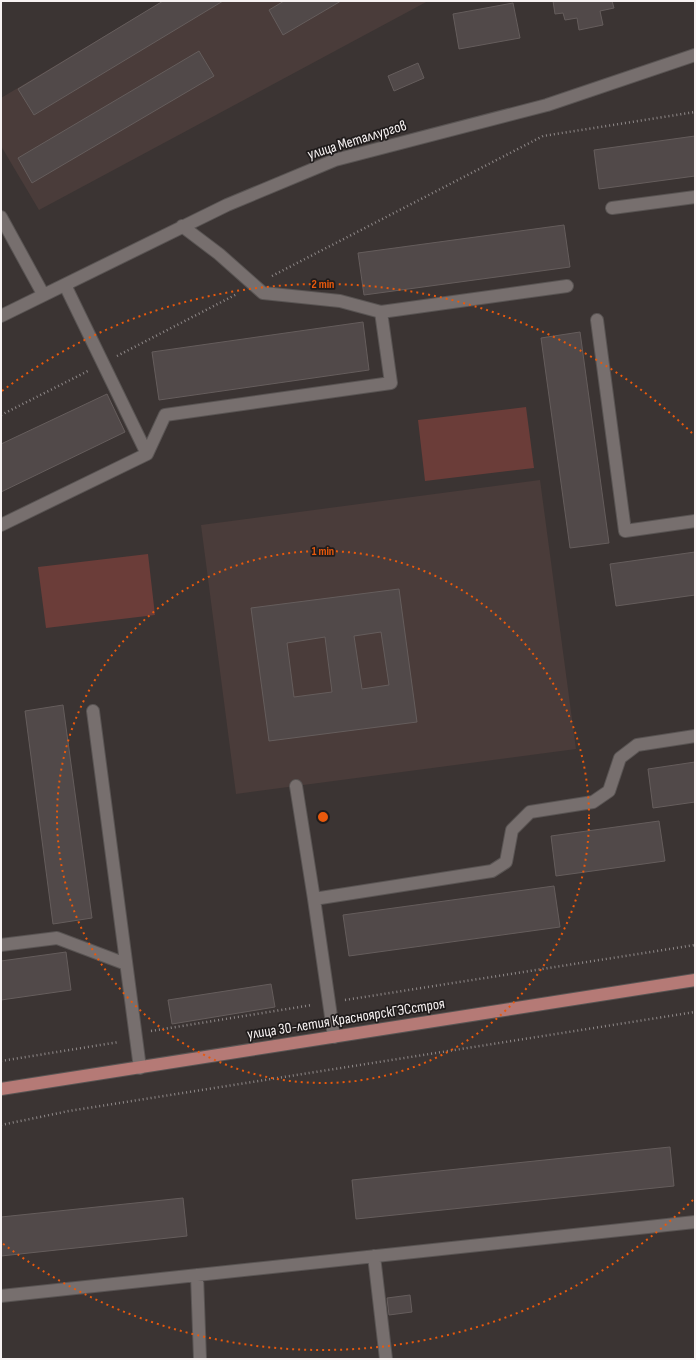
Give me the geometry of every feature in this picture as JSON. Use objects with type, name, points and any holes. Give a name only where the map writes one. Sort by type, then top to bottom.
[{"type":"main road","name":"улица 30-летия КрасноярскГЭСстроя","points":[[1,1089],[695,980]]},
{"type":"street","name":"улица Металлургов","points":[[1,316],[182,226],[227,205],[335,160],[547,105],[695,55]]},
{"type":"street","points":[[612,208],[695,197]]},
{"type":"street","points":[[1,217],[43,294]]},
{"type":"street","points":[[182,226],[219,254],[263,293],[340,301],[381,312],[567,286]]},
{"type":"street","points":[[65,285],[147,454]]},
{"type":"street","points":[[1,525],[147,454],[165,415],[391,384],[381,312]]},
{"type":"street","points":[[597,320],[625,531],[695,521]]},
{"type":"street","points":[[93,711],[140,1068]]},
{"type":"street","points":[[314,899],[492,871],[506,862],[512,830],[530,812],[593,802],[608,791],[620,758],[637,745],[695,736]]},
{"type":"street","points":[[296,786],[334,1037]]},
{"type":"street","points":[[1,945],[57,938],[126,964]]},
{"type":"street","points":[[1,1296],[695,1222]]},
{"type":"street","points":[[374,1256],[386,1359]]},
{"type":"street","points":[[197,1275],[200,1359]]},
{"type":"path","points":[[1,415],[543,136],[695,112]]},
{"type":"path","points":[[1,1125],[69,1111],[695,1012]]},
{"type":"shaded area","points":[[163,1],[428,1],[39,210],[1,146],[1,98]]},
{"type":"shaded area","points":[[526,407],[534,468],[425,481],[418,420]]},
{"type":"shaded area","points":[[540,480],[576,749],[236,794],[201,525]]},
{"type":"shaded area","points":[[148,554],[155,615],[46,628],[38,567]]},
{"type":"building","points":[[163,1],[223,1],[34,115],[18,89]]},
{"type":"building","points":[[284,1],[341,1],[283,35],[269,10]]},
{"type":"building","points":[[553,1],[612,1],[614,8],[600,11],[603,25],[579,30],[577,18],[565,20],[563,13],[555,14]]},
{"type":"building","points":[[513,3],[520,38],[459,49],[453,14]]},
{"type":"building","points":[[199,51],[214,76],[32,183],[18,158]]},
{"type":"building","points":[[418,63],[424,78],[394,91],[388,76]]},
{"type":"building","points":[[695,136],[695,176],[599,189],[594,150]]},
{"type":"building","points":[[564,225],[570,267],[364,295],[358,253]]},
{"type":"building","points":[[363,322],[369,370],[159,400],[152,352]]},
{"type":"building","points":[[580,332],[609,543],[570,548],[541,338]]},
{"type":"building","points":[[107,394],[125,432],[1,492],[1,444]]},
{"type":"building","points":[[695,552],[695,595],[616,606],[610,564]]},
{"type":"building","points":[[399,589],[417,722],[269,741],[251,608]],"holes":[[[381,632],[389,685],[362,689],[354,636]],[[325,637],[332,692],[294,697],[287,643]]]},
{"type":"building","points":[[63,705],[92,918],[53,924],[25,711]]},
{"type":"building","points":[[695,762],[695,802],[653,808],[648,769]]},
{"type":"building","points":[[659,821],[665,861],[556,876],[551,836]]},
{"type":"building","points":[[554,886],[560,927],[349,956],[343,915]]},
{"type":"building","points":[[66,952],[71,990],[1,1000],[1,961]]},
{"type":"building","points":[[271,984],[275,1007],[172,1024],[168,1000]]},
{"type":"building","points":[[670,1147],[674,1186],[356,1219],[352,1180]]},
{"type":"building","points":[[183,1198],[187,1236],[1,1256],[1,1217]]},
{"type":"building","points":[[410,1295],[412,1312],[389,1315],[387,1298]]}]
